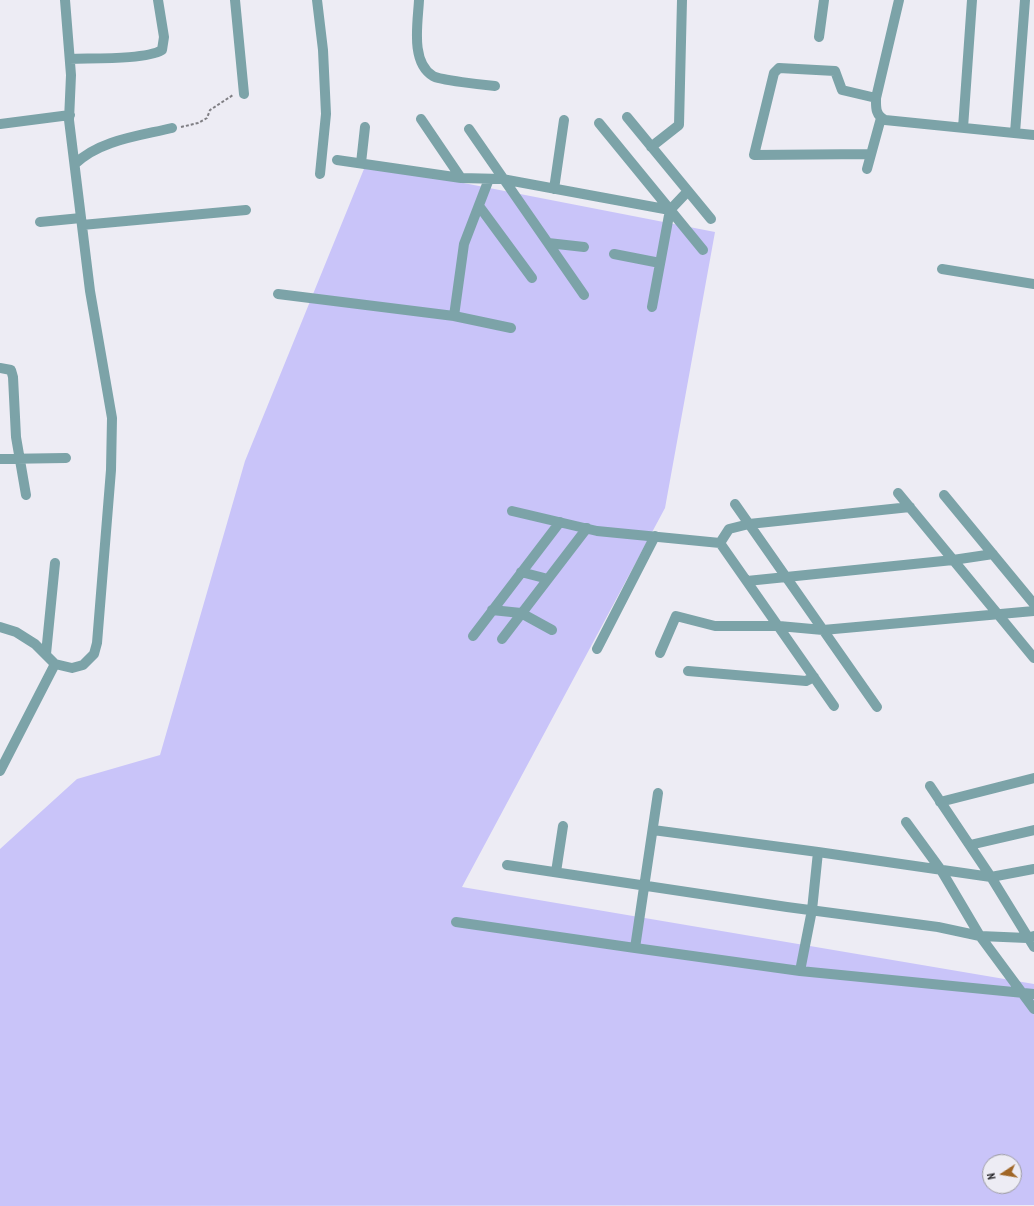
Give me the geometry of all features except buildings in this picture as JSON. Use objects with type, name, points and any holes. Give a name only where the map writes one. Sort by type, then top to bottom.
[{"type":"street","points":[[0,627],[16,632],[35,644],[55,664],[72,668],[83,665],[94,654],[97,643],[111,470],[112,418],[90,291],[74,164],[70,115],[71,75],[65,0]]},
{"type":"street","points":[[70,59],[131,56],[156,53],[162,50],[164,37],[158,0]]},
{"type":"street","points":[[235,0],[244,94]]},
{"type":"street","points":[[317,0],[323,50],[326,114],[320,174]]},
{"type":"street","points":[[419,0],[417,49],[426,69],[434,77],[495,86]]},
{"type":"street","points":[[651,147],[680,125],[682,0]]},
{"type":"street","points":[[819,37],[824,0]]},
{"type":"street","points":[[899,0],[876,98],[876,109],[881,118],[885,120],[1034,135]]},
{"type":"street","points":[[963,128],[972,0]]},
{"type":"street","points":[[1015,133],[1025,0]]},
{"type":"street","points":[[871,154],[754,155],[774,73],[779,68],[835,71],[842,90],[876,98]]},
{"type":"street","points":[[0,124],[70,115]]},
{"type":"street","points":[[627,117],[711,219]]},
{"type":"street","points":[[867,169],[881,118]]},
{"type":"street","points":[[421,120],[461,178]]},
{"type":"street","points":[[554,189],[564,120]]},
{"type":"street","points":[[599,124],[703,250]]},
{"type":"street","points":[[361,163],[365,127]]},
{"type":"street","points":[[74,164],[82,157],[106,144],[172,128]]},
{"type":"street","points":[[469,130],[584,295]]},
{"type":"street","points":[[337,160],[461,178],[502,179],[670,210]]},
{"type":"street","points":[[454,316],[464,244],[489,179]]},
{"type":"street","points":[[652,308],[670,210],[688,191]]},
{"type":"street","points":[[479,206],[532,278]]},
{"type":"street","points":[[40,222],[81,221],[246,210]]},
{"type":"street","points":[[548,244],[584,248]]},
{"type":"street","points":[[614,254],[660,263]]},
{"type":"street","points":[[942,269],[1034,284]]},
{"type":"street","points":[[278,294],[454,316],[511,328]]},
{"type":"street","points":[[0,368],[11,370],[13,377],[16,437],[26,495]]},
{"type":"street","points":[[0,459],[66,458]]},
{"type":"street","points":[[898,492],[1034,658]]},
{"type":"street","points":[[944,495],[1034,604]]},
{"type":"street","points":[[735,504],[876,708]]},
{"type":"street","points":[[720,543],[728,529],[749,524],[910,507]]},
{"type":"street","points":[[512,511],[587,528],[720,543],[834,706]]},
{"type":"street","points":[[473,636],[560,522]]},
{"type":"street","points":[[502,639],[587,528]]},
{"type":"street","points":[[597,649],[655,536]]},
{"type":"street","points":[[747,581],[954,560],[993,554]]},
{"type":"street","points":[[46,654],[55,563]]},
{"type":"street","points":[[521,572],[548,579]]},
{"type":"street","points":[[492,610],[521,614],[552,630]]},
{"type":"street","points":[[660,653],[676,616],[715,626],[779,626],[822,630],[1034,611]]},
{"type":"street","points":[[0,771],[55,664]]},
{"type":"street","points":[[688,671],[806,681],[814,677]]},
{"type":"street","points":[[940,802],[1034,778]]},
{"type":"street","points":[[930,786],[1030,937],[1034,947]]},
{"type":"street","points":[[634,948],[658,793]]},
{"type":"street","points":[[906,822],[941,870],[980,936],[1034,1009]]},
{"type":"street","points":[[556,872],[563,826]]},
{"type":"street","points":[[653,830],[991,877],[1034,869]]},
{"type":"street","points":[[970,846],[1034,830]]},
{"type":"street","points":[[800,971],[812,910],[818,852]]},
{"type":"street","points":[[507,865],[938,927],[980,936],[1030,937]]},
{"type":"street","points":[[456,922],[800,971],[1034,994]]},
{"type":"path","points":[[172,128],[198,122],[207,118],[210,110],[219,103],[233,96],[244,94]]},
{"type":"shaded area","points":[[366,164],[715,232],[665,508],[462,887],[1034,984],[1034,1205],[0,1206],[0,849],[77,779],[160,755],[245,461]]}]
